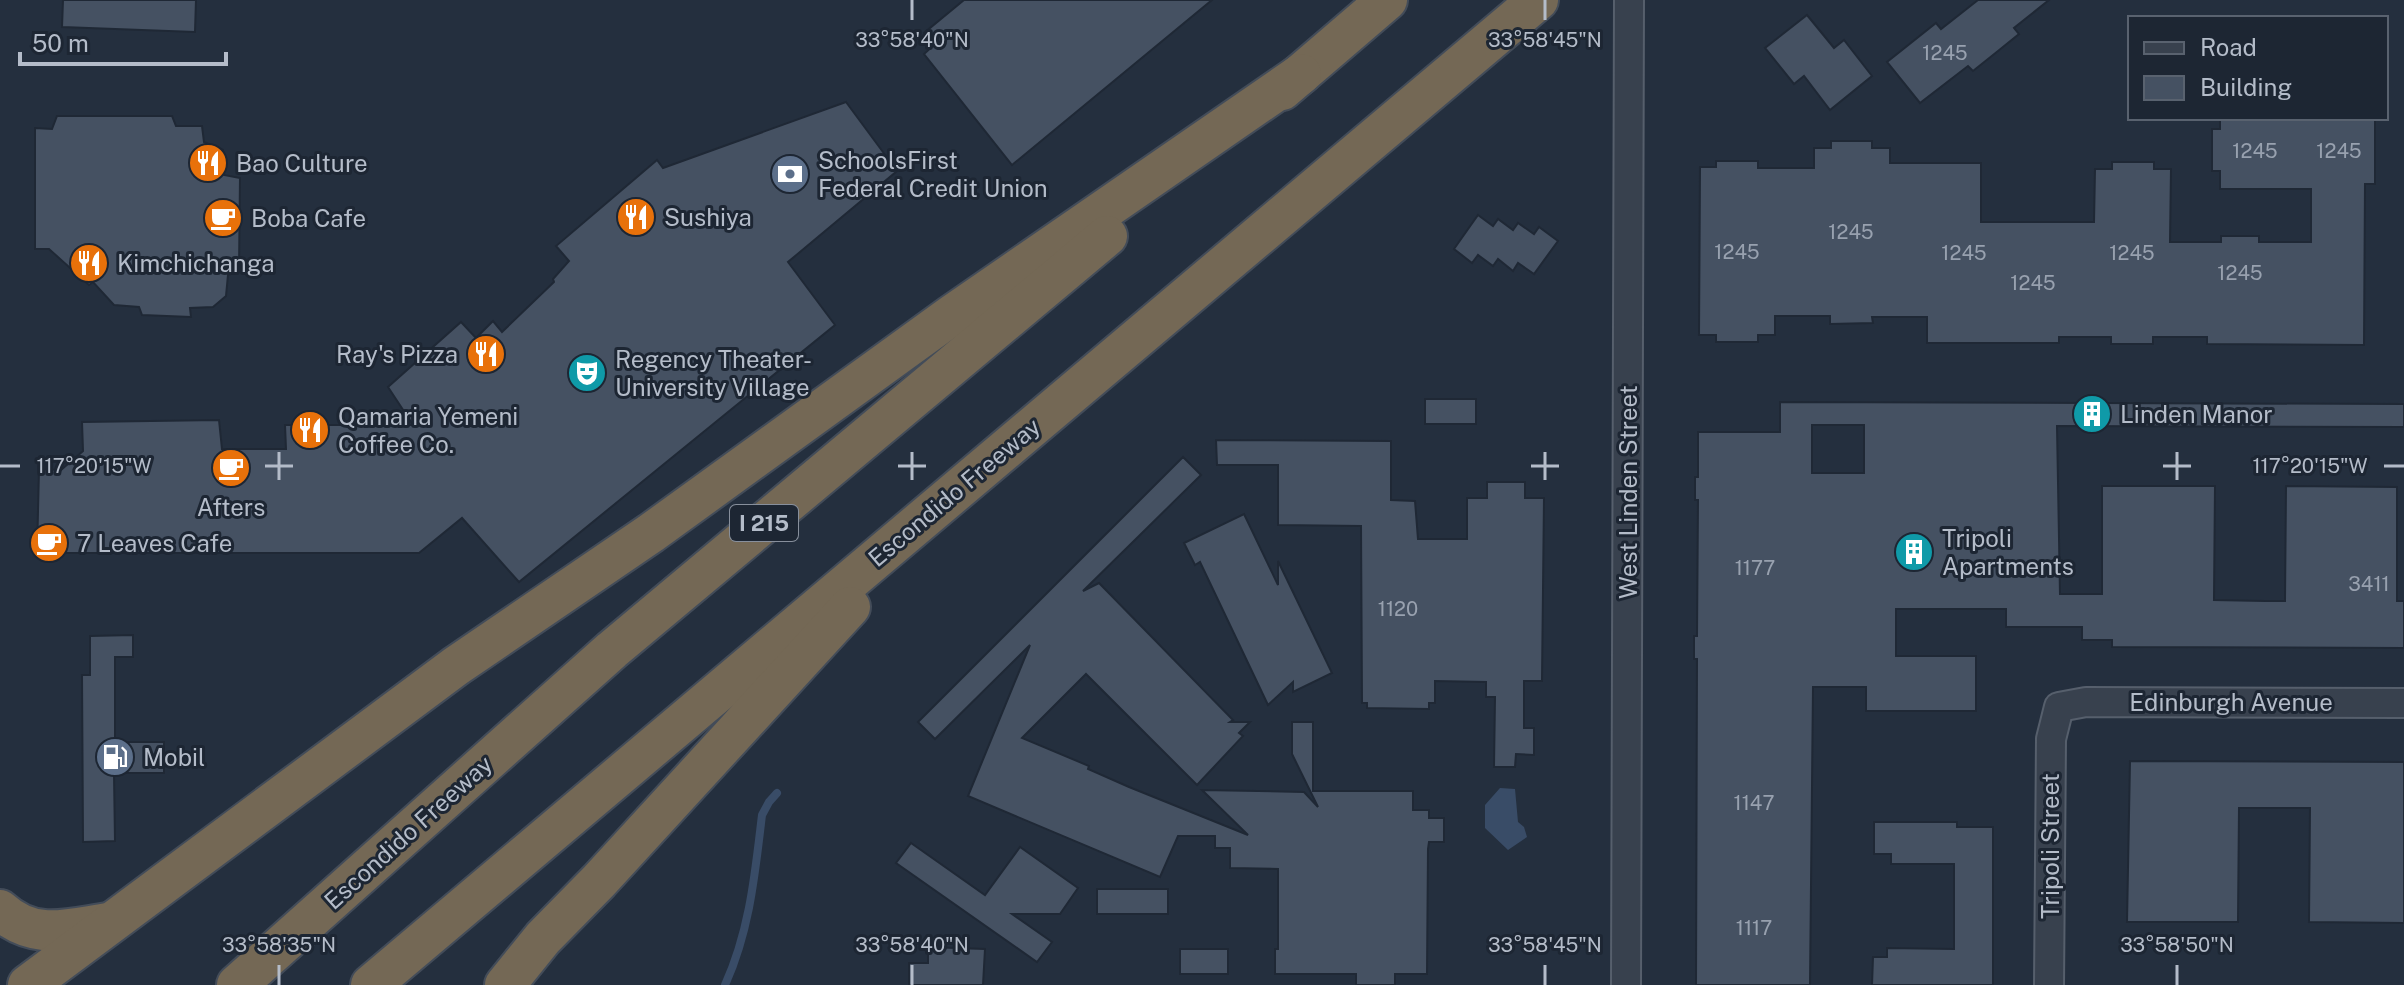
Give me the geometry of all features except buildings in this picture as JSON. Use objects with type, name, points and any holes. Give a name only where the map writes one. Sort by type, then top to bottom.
[{"type":"highway","name":"Escondido Freeway","points":[[237,985],[612,650],[1387,0]]},
{"type":"highway","name":"Escondido Freeway","points":[[371,985],[1538,0]]},
{"type":"highway","points":[[28,985],[456,666],[651,533],[952,315],[1301,74]]},
{"type":"highway","points":[[505,985],[543,938],[964,483]]},
{"type":"highway","points":[[0,910],[22,927],[44,930],[57,931],[112,922]]},
{"type":"street","name":"West Linden Street","points":[[1626,985],[1629,0]]},
{"type":"street","name":"Edinburgh Avenue","points":[[2059,707],[2086,702],[2404,703]]},
{"type":"street","name":"Tripoli Street","points":[[2049,985],[2051,739],[2059,707]]},
{"type":"water","points":[[1500,788],[1515,789],[1518,822],[1524,827],[1527,837],[1508,850],[1485,828],[1485,805]]},
{"type":"waterway","points":[[725,985],[746,922],[762,815],[777,793]]},
{"type":"place","name":"Bao Culture","points":[[208,163]]},
{"type":"place","name":"SchoolsFirst Federal Credit Union","points":[[790,174]]},
{"type":"place","name":"Sushiya","points":[[636,217]]},
{"type":"place","name":"Boba Cafe","points":[[223,218]]},
{"type":"place","name":"Kimchichanga","points":[[89,263]]},
{"type":"place","name":"Ray's Pizza","points":[[486,354]]},
{"type":"place","name":"Regency Theater- University Village","points":[[587,373]]},
{"type":"place","name":"Linden Manor","points":[[2092,414]]},
{"type":"place","name":"Qamaria Yemeni Coffee Co.","points":[[310,430]]},
{"type":"place","name":"Afters","points":[[231,468]]},
{"type":"place","name":"7 Leaves Cafe","points":[[49,543]]},
{"type":"place","name":"Tripoli Apartments","points":[[1914,552]]},
{"type":"place","name":"Mobil","points":[[115,757]]}]
